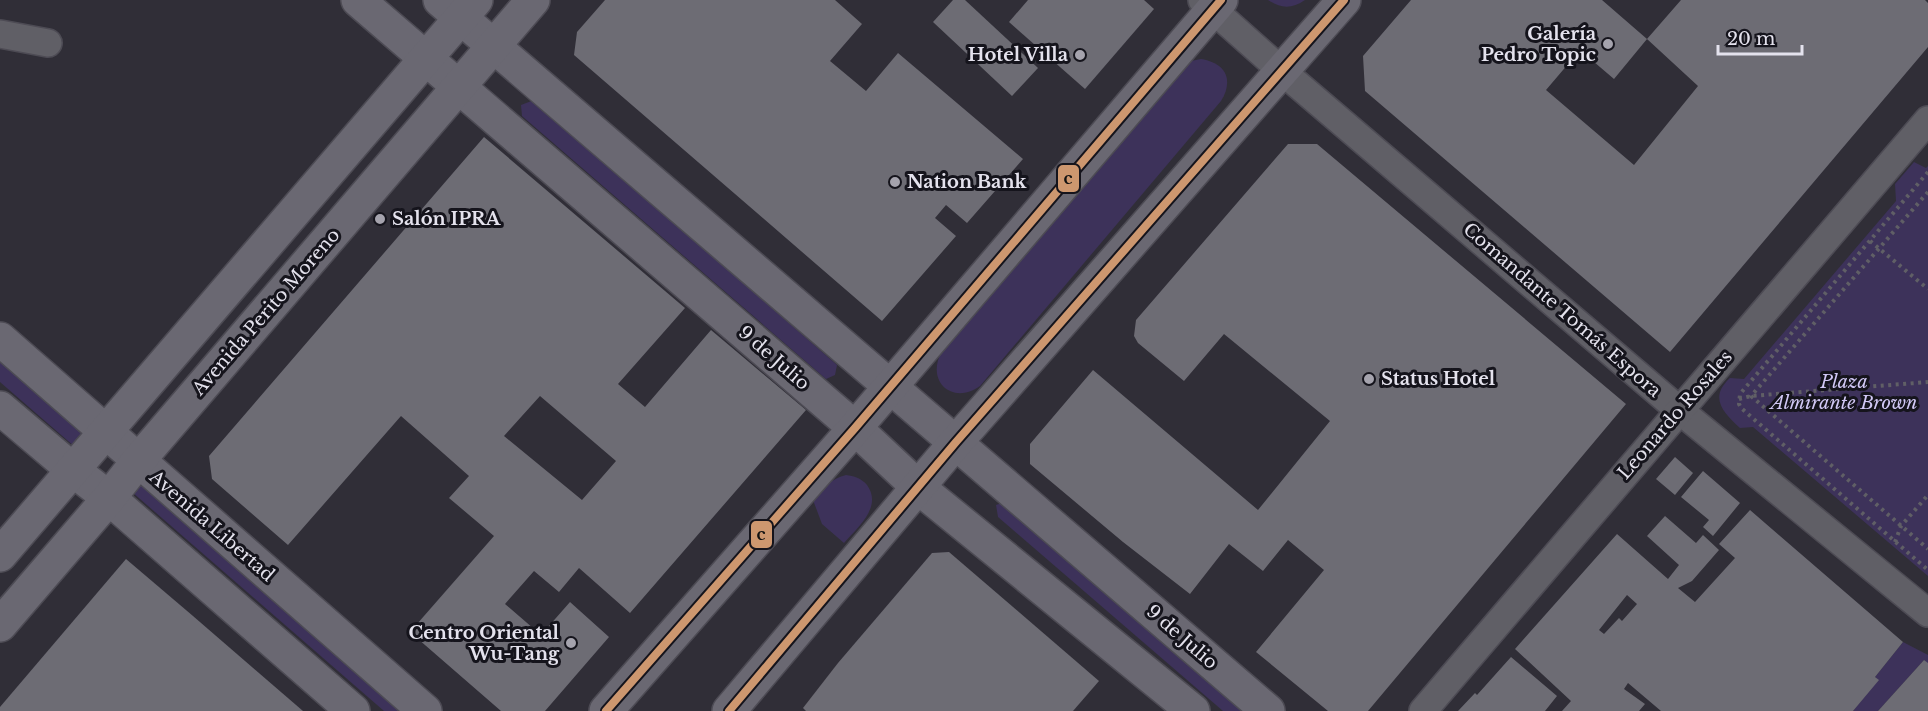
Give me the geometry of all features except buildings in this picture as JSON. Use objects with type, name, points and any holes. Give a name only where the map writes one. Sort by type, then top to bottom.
[{"type":"street","name":"9 de Julio","points":[[358,0],[855,428],[919,488],[1193,711]]},
{"type":"street","name":"Avenida Perito Moreno","points":[[0,625],[533,0]]},
{"type":"street","points":[[729,711],[956,442],[1344,0]]},
{"type":"street","points":[[606,711],[855,428],[1212,3]]},
{"type":"street","name":"Comandante Tomás Espora","points":[[1212,3],[1283,72],[1679,410],[1928,613]]},
{"type":"street","name":"9 de Julio","points":[[459,6],[493,45],[1268,711]]},
{"type":"street","points":[[0,555],[426,58],[459,6]]},
{"type":"street","points":[[0,34],[48,43]]},
{"type":"street","name":"Leonardo Rosales","points":[[1423,711],[1928,120]]},
{"type":"street","name":"Avenida Libertad","points":[[0,339],[425,711]]},
{"type":"street","points":[[0,408],[73,471],[109,498],[353,711]]},
{"type":"path","points":[[1928,172],[1743,390],[1738,399],[1741,408],[1928,570]]},
{"type":"path","points":[[1751,396],[1928,192]]},
{"type":"path","points":[[1870,241],[1928,289]]},
{"type":"path","points":[[1738,399],[1751,396],[1928,382]]},
{"type":"path","points":[[1751,396],[1928,549]]},
{"type":"path","points":[[1895,542],[1901,526],[1928,495]]},
{"type":"green space","points":[[1268,0],[1305,0],[1286,7]]},
{"type":"green space","points":[[1201,59],[1216,64],[1225,74],[1227,86],[1221,101],[980,386],[960,393],[951,392],[944,387],[939,381],[937,372],[942,351],[1184,67],[1191,61]]},
{"type":"green space","points":[[534,100],[837,365],[835,375],[826,379],[522,116],[521,105]]},
{"type":"green space","name":"Plaza Almirante Brown","points":[[1914,162],[1926,168],[1928,166],[1928,576],[1753,427],[1740,428],[1724,411],[1719,399],[1723,385],[1730,378],[1744,379],[1896,201],[1895,184]]},
{"type":"green space","points":[[0,360],[86,433],[75,447],[0,382]]},
{"type":"green space","points":[[846,475],[857,478],[867,485],[872,501],[866,517],[844,543],[822,524],[813,500],[831,482]]},
{"type":"green space","points":[[143,481],[410,711],[384,711],[132,492]]},
{"type":"green space","points":[[1010,500],[1250,711],[1223,711],[998,517],[996,505]]},
{"type":"green space","points":[[1903,642],[1928,655],[1928,664],[1924,660],[1878,711],[1853,711],[1878,680],[1875,677]]},
{"type":"transit line","name":"c","points":[[606,711],[855,428],[1221,0]]},
{"type":"transit line","name":"c","points":[[729,711],[956,442],[1344,0]]},
{"type":"place","name":"Galería Pedro Topic","points":[[1608,44]]},
{"type":"place","name":"Hotel Villa","points":[[1080,55]]},
{"type":"place","name":"Nation Bank","points":[[895,182]]},
{"type":"place","name":"Salón IPRA","points":[[380,219]]},
{"type":"place","name":"Status Hotel","points":[[1369,379]]},
{"type":"place","name":"Centro Oriental Wu-Tang","points":[[571,643]]}]
